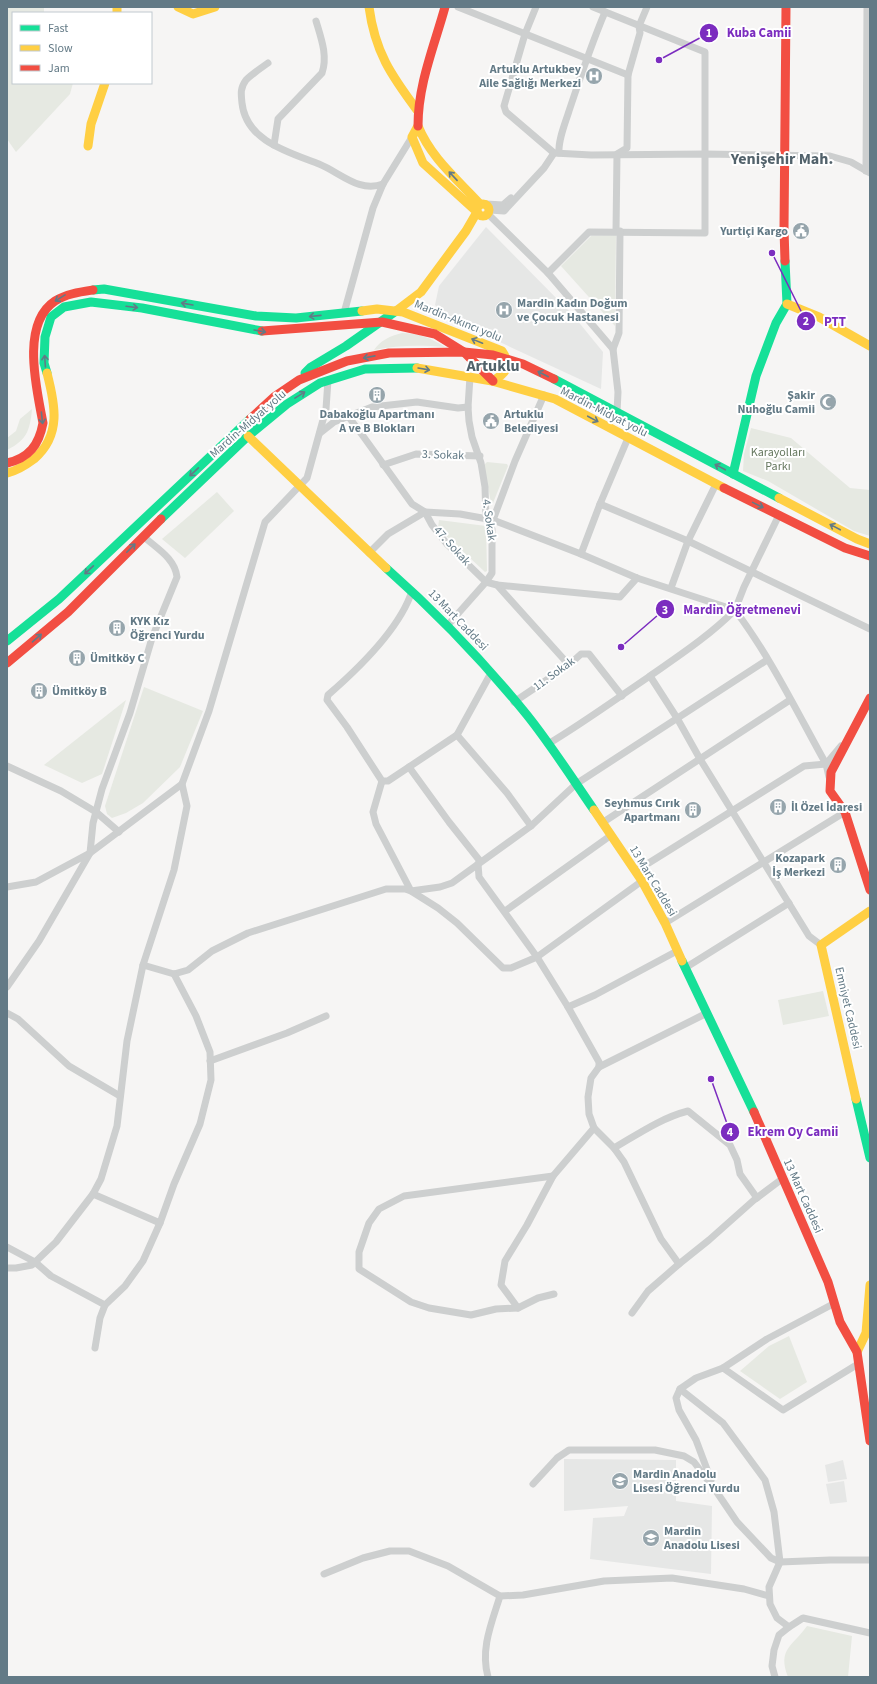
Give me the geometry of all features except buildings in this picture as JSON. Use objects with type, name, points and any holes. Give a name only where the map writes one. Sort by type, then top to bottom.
[{"type":"main road","points":[[178,7],[193,14],[215,7]]},
{"type":"main road","points":[[369,7],[372,28],[378,48],[397,82],[417,110]]},
{"type":"main road","points":[[445,7],[417,110],[418,126],[424,141],[432,152],[484,209]]},
{"type":"main road","points":[[733,474],[756,376],[776,323],[787,304],[784,229],[786,7]]},
{"type":"main road","points":[[88,146],[91,124],[106,84]]},
{"type":"main road","points":[[418,126],[412,137],[423,163],[484,209]]},
{"type":"main road","points":[[298,380],[311,367],[382,322],[421,292],[484,209]]},
{"type":"main road","name":"Mardin-Akıncı yolu","points":[[7,464],[18,460],[31,452],[42,433],[43,423],[33,354],[34,335],[37,325],[48,307],[63,296],[81,290],[104,289],[256,316],[296,318],[377,309],[403,312],[505,355],[508,366],[506,372],[492,381],[464,352],[435,334],[382,322],[266,332],[142,308],[91,302],[64,307],[51,317],[45,337],[44,363],[53,396],[55,421],[51,437],[41,453],[28,464],[13,472],[7,473]]},
{"type":"main road","points":[[787,304],[810,312],[870,346]]},
{"type":"main road","name":"Mardin-Midyat yolu","points":[[7,641],[59,599],[274,397],[298,380],[347,361],[389,353],[464,352],[505,355],[617,412],[857,539],[870,544]]},
{"type":"main road","name":"Mardin-Midyat yolu","points":[[7,663],[68,612],[143,536],[248,436],[287,404],[320,383],[365,369],[414,367],[492,381],[555,399],[716,484],[845,548],[870,556]]},
{"type":"main road","name":"13 Mart Caddesi","points":[[248,436],[465,643],[514,702],[528,716],[576,784],[610,836],[636,871],[665,923],[752,1108],[828,1282],[833,1304],[840,1322],[857,1352],[870,1441]]},
{"type":"main road","points":[[870,698],[831,772],[830,791],[845,812],[870,890]]},
{"type":"main road","points":[[821,945],[870,911]]},
{"type":"main road","name":"Emniyet Caddesi","points":[[821,945],[870,1158]]},
{"type":"main road","points":[[857,1352],[868,1333],[870,1285]]},
{"type":"street","points":[[458,7],[628,75]]},
{"type":"street","points":[[536,7],[525,34],[504,106],[506,112],[556,153],[830,156],[850,162],[868,172],[869,109],[867,7]]},
{"type":"street","points":[[548,272],[589,232],[618,231],[705,233],[705,52],[593,7]]},
{"type":"street","points":[[618,154],[627,148],[628,75],[640,34],[639,26],[647,7]]},
{"type":"street","points":[[484,209],[504,211],[556,153],[586,58],[605,12]]},
{"type":"street","points":[[274,145],[278,119],[322,73],[325,65],[323,45],[316,21]]},
{"type":"street","points":[[268,63],[247,80],[240,90],[243,113],[250,128],[285,151],[321,165],[364,187],[374,188],[383,184]]},
{"type":"street","points":[[344,313],[373,208],[383,184],[412,137]]},
{"type":"street","points":[[617,412],[618,392],[613,349],[619,333],[618,154]]},
{"type":"street","points":[[484,209],[548,272],[613,349]]},
{"type":"street","name":"4. Sokak","points":[[447,626],[486,582],[492,572],[492,529],[489,519],[480,456],[472,438],[468,407],[470,377]]},
{"type":"street","points":[[7,887],[36,882],[90,853],[182,784],[209,711],[266,522],[307,478],[326,409],[328,380]]},
{"type":"street","points":[[489,519],[544,395]]},
{"type":"street","points":[[320,434],[334,422],[372,407],[396,403],[417,402],[458,408],[468,407]]},
{"type":"street","name":"47. Sokak","points":[[348,416],[412,504],[425,512],[432,525],[447,544],[486,582],[497,585],[620,597],[637,578]]},
{"type":"street","points":[[581,554],[628,438]]},
{"type":"street","name":"3. Sokak","points":[[383,465],[416,454],[480,456]]},
{"type":"street","points":[[671,588],[688,541],[716,484]]},
{"type":"street","points":[[600,504],[688,541],[870,629]]},
{"type":"street","points":[[369,553],[388,534],[425,512],[460,514],[489,519],[581,554],[637,578],[735,610],[756,640],[826,764],[831,783]]},
{"type":"street","points":[[548,744],[576,727],[689,649],[717,627],[735,610],[779,515]]},
{"type":"street","points":[[7,987],[39,941],[90,853],[93,823],[102,788],[130,713],[152,638],[177,577],[173,562],[143,536]]},
{"type":"street","points":[[497,585],[568,664]]},
{"type":"street","points":[[412,591],[408,603],[368,658],[328,694],[327,700],[347,727],[382,781],[388,782],[457,735],[491,674]]},
{"type":"street","name":"11. Sokak","points":[[514,702],[581,654],[589,654],[622,696]]},
{"type":"street","points":[[411,891],[440,887],[452,882],[531,826],[576,784],[767,660]]},
{"type":"street","points":[[650,676],[809,936],[821,945]]},
{"type":"street","points":[[602,823],[790,700]]},
{"type":"street","points":[[457,735],[507,793],[531,826]]},
{"type":"street","points":[[636,871],[804,766],[826,764],[850,735]]},
{"type":"street","points":[[7,766],[61,791],[96,812],[119,832]]},
{"type":"street","points":[[409,767],[479,863],[479,877],[538,957],[599,1062],[599,1066]]},
{"type":"street","points":[[382,781],[373,812],[376,824],[411,891]]},
{"type":"street","points":[[7,1268],[32,1265],[56,1242],[93,1194],[101,1179],[117,1126],[127,1041],[143,965],[174,870],[187,806],[182,784]]},
{"type":"street","points":[[665,923],[845,812]]},
{"type":"street","points":[[505,912],[610,836]]},
{"type":"street","points":[[143,965],[174,974],[188,970],[212,951],[248,933],[386,889],[405,889],[411,891],[438,908],[457,923],[503,968],[512,968],[538,957],[642,881]]},
{"type":"street","points":[[685,968],[789,903]]},
{"type":"street","points":[[568,1007],[595,995],[677,951]]},
{"type":"street","points":[[95,1348],[100,1318],[105,1305],[125,1286],[143,1261],[160,1223],[174,1184],[200,1124],[211,1080],[210,1052],[196,1016],[174,974]]},
{"type":"street","points":[[7,1012],[18,1019],[70,1066],[120,1096]]},
{"type":"street","points":[[679,1264],[661,1239],[624,1162],[614,1148],[594,1128],[589,1114],[588,1098],[591,1078],[599,1066],[707,1013]]},
{"type":"street","points":[[210,1061],[287,1033],[326,1016]]},
{"type":"street","points":[[614,1148],[659,1122],[676,1114],[688,1111],[730,1145],[737,1160],[740,1174],[757,1198]]},
{"type":"street","points":[[518,1308],[500,1285],[505,1261],[527,1225],[553,1176],[594,1128]]},
{"type":"street","points":[[553,1176],[404,1196],[378,1209],[369,1223],[359,1252],[359,1269],[411,1302],[429,1308],[471,1315],[496,1309],[518,1308],[538,1298],[554,1294]]},
{"type":"street","points":[[632,1313],[648,1291],[710,1240],[757,1198],[782,1179]]},
{"type":"street","points":[[93,1194],[160,1223]]},
{"type":"street","points":[[7,1247],[35,1262],[50,1276],[105,1305]]},
{"type":"street","points":[[713,1488],[696,1440],[679,1410],[676,1398],[680,1389],[696,1378],[723,1368],[767,1339],[833,1304]]},
{"type":"street","points":[[723,1368],[784,1410],[858,1364]]},
{"type":"street","points":[[680,1389],[722,1423],[764,1480],[774,1512],[780,1562],[769,1586],[770,1604],[776,1618],[789,1627]]},
{"type":"street","points":[[532,1484],[557,1458],[569,1450],[655,1450],[684,1456],[694,1462],[737,1522],[771,1558],[780,1562],[870,1560]]},
{"type":"street","points":[[324,1574],[363,1558],[390,1551],[409,1551],[448,1566],[500,1596],[523,1595],[604,1581],[672,1578],[744,1589],[770,1596]]},
{"type":"street","points":[[488,1677],[485,1651],[500,1596]]},
{"type":"street","points":[[775,1677],[772,1666],[774,1650],[779,1635],[803,1618],[870,1633]]},
{"type":"shaded area","name":"Mardin Kadın Doğum ve Çocuk Hastanesi","points":[[486,227],[572,314],[603,352],[601,389],[450,319],[435,305],[439,286]]},
{"type":"shaded area","points":[[564,1459],[676,1460],[676,1501],[712,1506],[711,1574],[590,1559],[593,1518],[624,1516],[628,1506],[564,1511]]},
{"type":"shaded area","points":[[843,1460],[847,1479],[828,1482],[825,1465]]},
{"type":"shaded area","points":[[844,1481],[847,1502],[830,1504],[826,1484]]},
{"type":"green space","points":[[7,7],[44,7],[44,12],[12,12],[12,84],[73,84],[70,94],[16,152],[7,139]]},
{"type":"green space","points":[[616,235],[615,326],[561,266],[591,236]]},
{"type":"green space","points":[[402,333],[424,337],[445,347],[409,346],[374,350],[386,339]]},
{"type":"green space","points":[[32,409],[30,423],[26,434],[19,442],[7,450],[7,438],[16,431],[20,419]]},
{"type":"green space","name":"Karayolları Parkı","points":[[751,428],[791,438],[850,488],[870,490],[870,536],[854,531],[768,481],[743,471],[744,454]]},
{"type":"green space","points":[[487,462],[507,464],[508,466],[493,503],[491,503],[484,465]]},
{"type":"green space","points":[[217,492],[234,511],[185,558],[162,539]]},
{"type":"green space","points":[[439,520],[486,526],[487,571],[485,572],[438,528]]},
{"type":"green space","points":[[144,687],[203,711],[180,767],[143,803],[126,813],[112,818],[107,814],[105,806]]},
{"type":"green space","points":[[126,700],[102,774],[82,783],[44,765]]},
{"type":"green space","points":[[823,991],[829,1016],[783,1025],[778,1000]]},
{"type":"green space","points":[[789,1336],[807,1382],[780,1399],[740,1371],[769,1346]]},
{"type":"green space","points":[[807,1626],[852,1636],[848,1677],[788,1677],[785,1668],[785,1654],[788,1648]]},
{"type":"traffic: fast","points":[[733,474],[756,376],[776,323],[787,304],[785,261]]},
{"type":"traffic: fast","points":[[93,290],[104,289],[256,316],[296,318],[362,311]]},
{"type":"traffic: fast","points":[[47,373],[44,363],[45,337],[51,317],[64,307],[91,302],[142,308],[262,331]]},
{"type":"traffic: fast","points":[[305,373],[311,367],[346,346],[396,311]]},
{"type":"traffic: fast","points":[[161,519],[248,436],[287,404],[320,383],[365,369],[417,368]]},
{"type":"traffic: fast","points":[[554,379],[779,498]]},
{"type":"traffic: fast","points":[[7,641],[59,599],[250,419]]},
{"type":"traffic: fast","points":[[386,568],[442,620],[511,695],[544,738],[594,810]]},
{"type":"traffic: fast","points":[[682,961],[754,1112]]},
{"type":"traffic: fast","points":[[856,1099],[870,1158]]},
{"type":"traffic: slow","points":[[117,7],[117,12]]},
{"type":"traffic: slow","points":[[178,7],[193,14],[215,7]]},
{"type":"traffic: slow","points":[[369,7],[375,37],[380,50],[392,74],[417,110]]},
{"type":"traffic: slow","points":[[88,146],[91,124],[105,84]]},
{"type":"traffic: slow","points":[[396,311],[421,292],[466,231],[477,212],[423,163],[412,137],[418,126],[423,138],[437,158],[480,204]]},
{"type":"traffic: slow","points":[[485,204],[488,205],[489,210],[488,215],[481,216],[478,215],[477,208],[478,205],[485,204]]},
{"type":"traffic: slow","points":[[787,304],[819,317],[870,346]]},
{"type":"traffic: slow","points":[[362,311],[377,309],[403,312],[502,351],[507,361],[505,372],[493,381]]},
{"type":"traffic: slow","points":[[417,368],[492,381],[555,399],[724,488]]},
{"type":"traffic: slow","points":[[7,473],[21,468],[34,459],[43,450],[49,440],[53,429],[54,408],[47,373]]},
{"type":"traffic: slow","points":[[248,436],[386,568]]},
{"type":"traffic: slow","points":[[779,498],[857,539],[870,544]]},
{"type":"traffic: slow","points":[[594,810],[642,881],[665,923],[682,961]]},
{"type":"traffic: slow","points":[[856,1099],[821,945],[870,911]]},
{"type":"traffic: slow","points":[[857,1352],[866,1333],[870,1285]]},
{"type":"traffic: jam","points":[[418,126],[421,95],[427,66],[445,7]]},
{"type":"traffic: jam","points":[[785,261],[786,7]]},
{"type":"traffic: jam","points":[[7,463],[21,458],[32,449],[39,438],[43,423],[35,376],[34,341],[38,325],[44,311],[55,301],[64,297],[93,290]]},
{"type":"traffic: jam","points":[[262,331],[382,322],[435,334],[464,352],[493,381]]},
{"type":"traffic: jam","points":[[250,419],[274,397],[299,380],[347,361],[389,353],[464,352],[493,355],[523,364],[554,379]]},
{"type":"traffic: jam","points":[[724,488],[845,548],[870,556]]},
{"type":"traffic: jam","points":[[7,663],[68,612],[161,519]]},
{"type":"traffic: jam","points":[[870,698],[831,772],[830,791],[845,812],[870,890]]},
{"type":"traffic: jam","points":[[754,1112],[828,1282],[840,1322],[857,1352],[870,1441]]},
{"type":"place","name":"Kuba Camii","points":[[659,60]]},
{"type":"place","name":"Artuklu Artukbey Aile Sağlığı Merkezi","points":[[594,76]]},
{"type":"place","name":"Yurtiçi Kargo","points":[[801,231]]},
{"type":"place","name":"PTT","points":[[772,253]]},
{"type":"place","name":"Mardin Kadın Doğum ve Çocuk Hastanesi","points":[[504,310]]},
{"type":"place","name":"Dabakoğlu Apartmanı A ve B Blokları","points":[[377,395]]},
{"type":"place","name":"Şakir Nuhoğlu Camii","points":[[828,402]]},
{"type":"place","name":"Artuklu Belediyesi","points":[[491,421]]},
{"type":"place","name":"KYK Kız Öğrenci Yurdu","points":[[117,628]]},
{"type":"place","name":"Mardin Öğretmenevi","points":[[621,647]]},
{"type":"place","name":"Ümitköy C","points":[[77,658]]},
{"type":"place","name":"Ümitköy B","points":[[39,691]]},
{"type":"place","name":"İl Özel İdaresi","points":[[778,807]]},
{"type":"place","name":"Seyhmus Cırık Apartmanı","points":[[693,810]]},
{"type":"place","name":"Kozapark İş Merkezi","points":[[838,865]]},
{"type":"place","name":"Ekrem Oy Camii","points":[[711,1079]]},
{"type":"place","name":"Mardin Anadolu Lisesi Öğrenci Yurdu","points":[[620,1481]]},
{"type":"place","name":"Mardin Anadolu Lisesi","points":[[651,1538]]},
{"type":"district","name":"Yenişehir Mah.","points":[[782,159]]},
{"type":"district","name":"Artuklu","points":[[493,366]]}]
